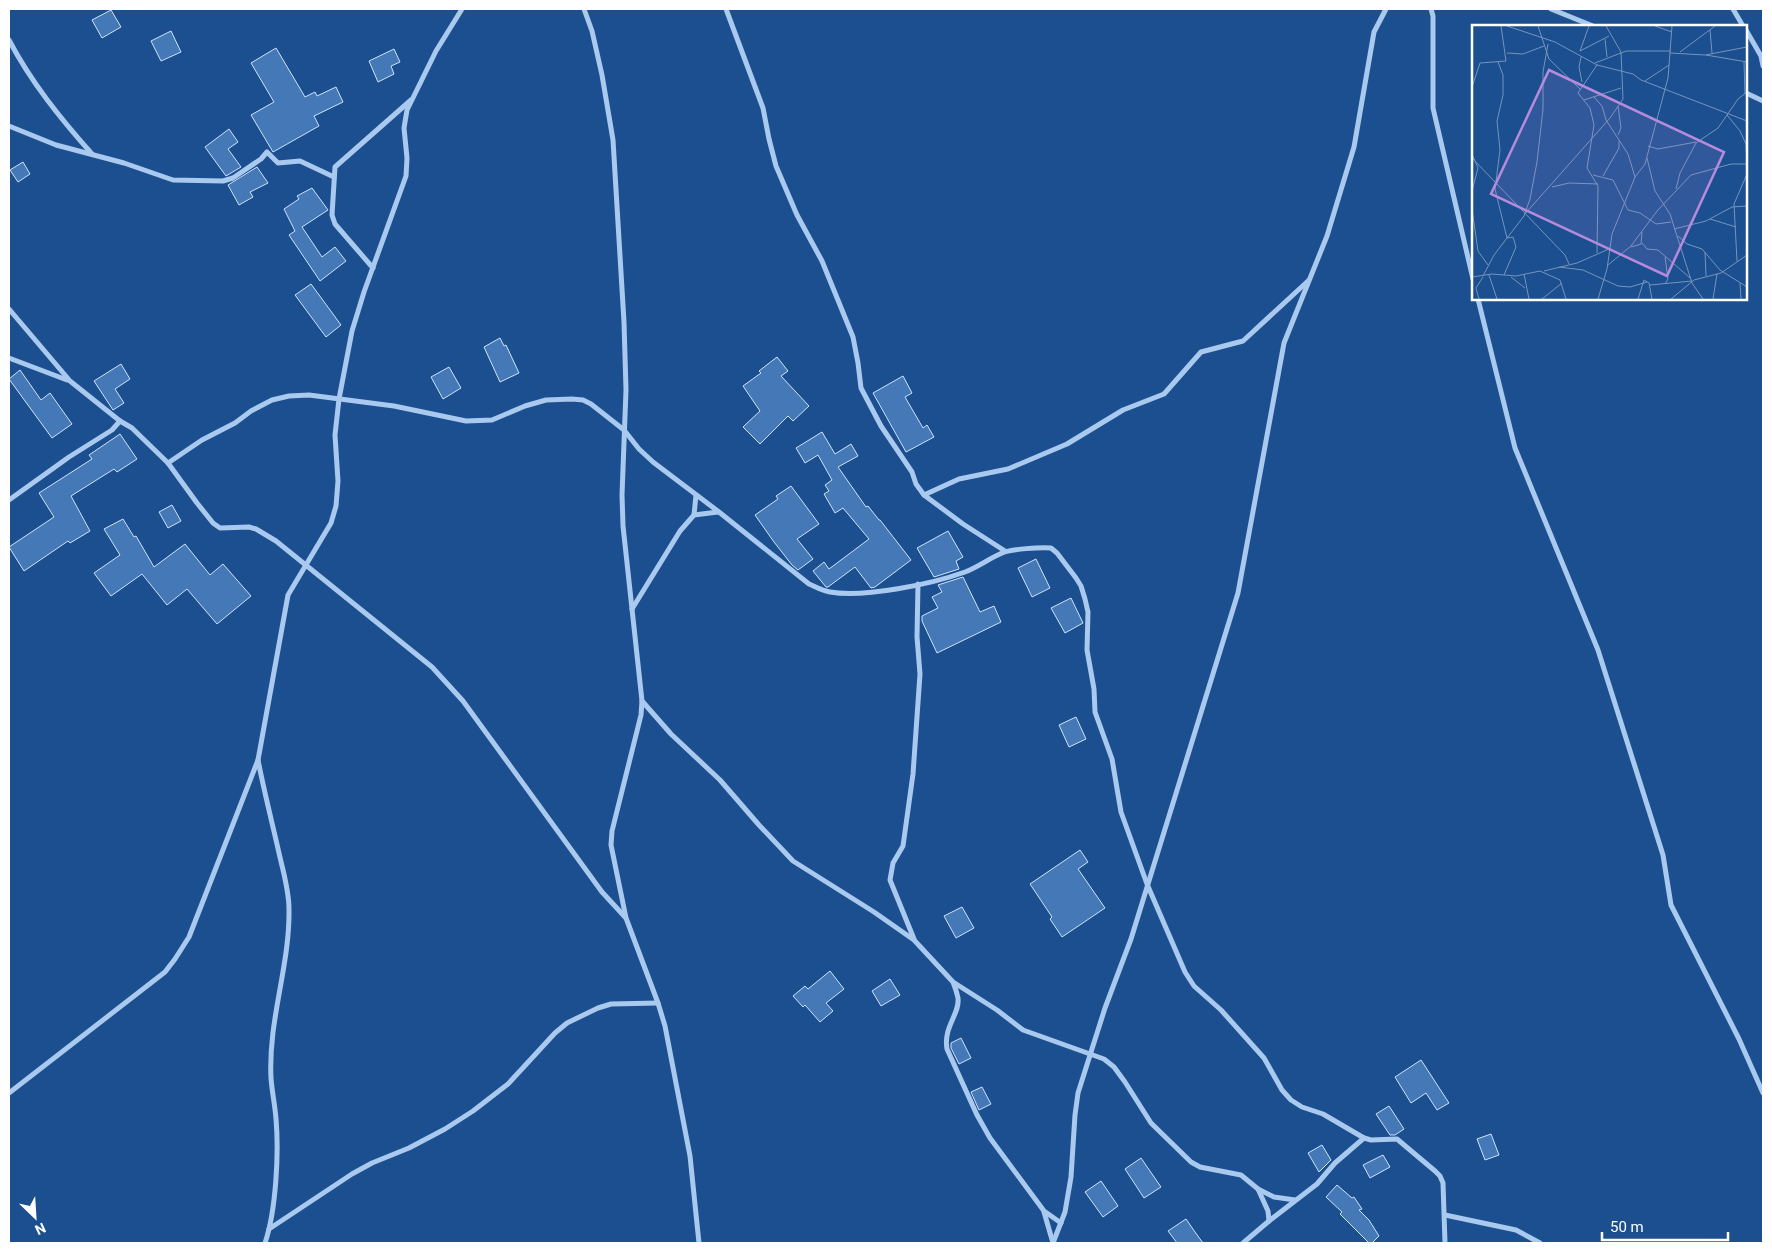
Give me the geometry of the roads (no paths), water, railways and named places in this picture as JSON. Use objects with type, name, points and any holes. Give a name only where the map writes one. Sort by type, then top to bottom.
[{"type":"street","points":[[9,1093],[165,972],[176,959],[189,936],[258,760],[288,595],[305,564],[332,523],[336,506],[338,481],[335,435],[339,399],[352,331],[406,176],[407,158],[404,128],[407,110],[436,51],[462,9]]},
{"type":"street","points":[[584,9],[592,31],[602,75],[613,140],[624,322],[626,390],[622,495],[623,526],[642,701],[641,715],[612,831],[611,845],[626,918],[665,1026],[690,1156],[699,1243]]},
{"type":"street","points":[[726,9],[763,108],[776,166],[797,215],[828,275],[853,337],[861,388],[881,426],[912,472],[916,484],[924,495],[963,524],[1005,551]]},
{"type":"street","points":[[1053,1243],[1065,1212],[1071,1177],[1074,1115],[1078,1093],[1105,1008],[1131,939],[1238,593],[1284,343],[1327,236],[1354,147],[1374,32],[1386,9]]},
{"type":"street","points":[[1431,9],[1433,16],[1433,108],[1472,275]]},
{"type":"street","points":[[1551,9],[1591,25]]},
{"type":"street","points":[[1733,9],[1742,25]]},
{"type":"street","points":[[1747,32],[1761,56],[1763,66]]},
{"type":"street","points":[[9,40],[28,74],[49,104],[92,155]]},
{"type":"street","points":[[1747,94],[1763,101]]},
{"type":"street","points":[[373,268],[335,224],[332,215],[335,167],[413,98]]},
{"type":"street","points":[[9,126],[56,145],[124,163],[173,180],[223,181],[233,178],[261,159],[267,152],[278,163],[300,161],[334,177]]},
{"type":"street","points":[[924,495],[959,479],[1008,469],[1067,444],[1124,410],[1164,394],[1201,352],[1243,341],[1310,279]]},
{"type":"street","points":[[1478,300],[1515,448],[1598,650],[1663,855],[1671,906],[1739,1039],[1763,1093]]},
{"type":"street","points":[[9,309],[70,381],[120,421],[132,428],[168,463],[213,523],[220,528],[249,527],[276,541],[423,659],[463,701],[602,892],[626,918]]},
{"type":"street","points":[[9,358],[70,381]]},
{"type":"street","points":[[168,463],[202,440],[272,400],[289,396],[309,395],[394,406],[466,421],[492,420],[524,406],[546,400],[583,400],[592,404],[624,430],[639,449],[653,462],[809,584],[821,590],[862,594],[918,584],[966,571],[1005,551],[1051,548],[1058,553],[1081,586],[1088,612],[1087,650],[1094,688],[1095,712],[1112,759],[1121,812],[1147,884],[1185,972],[1194,986],[1221,1010],[1264,1058],[1282,1090],[1291,1100],[1302,1107],[1323,1114],[1364,1138],[1371,1140],[1397,1139],[1440,1176],[1445,1215],[1445,1243]]},
{"type":"street","points":[[9,500],[69,456],[112,430],[120,421]]},
{"type":"street","points":[[632,610],[676,538],[694,515],[696,495]]},
{"type":"street","points":[[694,515],[719,512]]},
{"type":"street","points":[[914,940],[890,880],[893,863],[903,846],[913,774],[920,674],[917,637],[918,584]]},
{"type":"street","points":[[642,701],[671,734],[726,786],[759,826],[793,861],[874,912],[914,940],[953,982],[997,1010],[1023,1030],[1104,1059],[1114,1067],[1125,1082],[1151,1124],[1190,1162],[1200,1167],[1236,1174],[1274,1197],[1295,1200]]},
{"type":"street","points":[[258,760],[285,879],[289,908],[288,940],[271,1046],[271,1078],[276,1120],[277,1156],[272,1218],[265,1243]]},
{"type":"street","points":[[953,982],[958,998],[947,1029],[945,1040],[947,1049],[977,1115],[990,1138],[1044,1211],[1061,1223]]},
{"type":"street","points":[[269,1229],[352,1174],[372,1163],[409,1148],[473,1111],[508,1084],[555,1033],[567,1023],[611,1004],[658,1003]]},
{"type":"street","points":[[1243,1243],[1317,1184],[1335,1163],[1364,1138]]},
{"type":"street","points":[[1258,1189],[1268,1211],[1269,1221]]},
{"type":"street","points":[[1044,1211],[1053,1243]]},
{"type":"street","points":[[1445,1215],[1516,1230],[1540,1243]]}]
